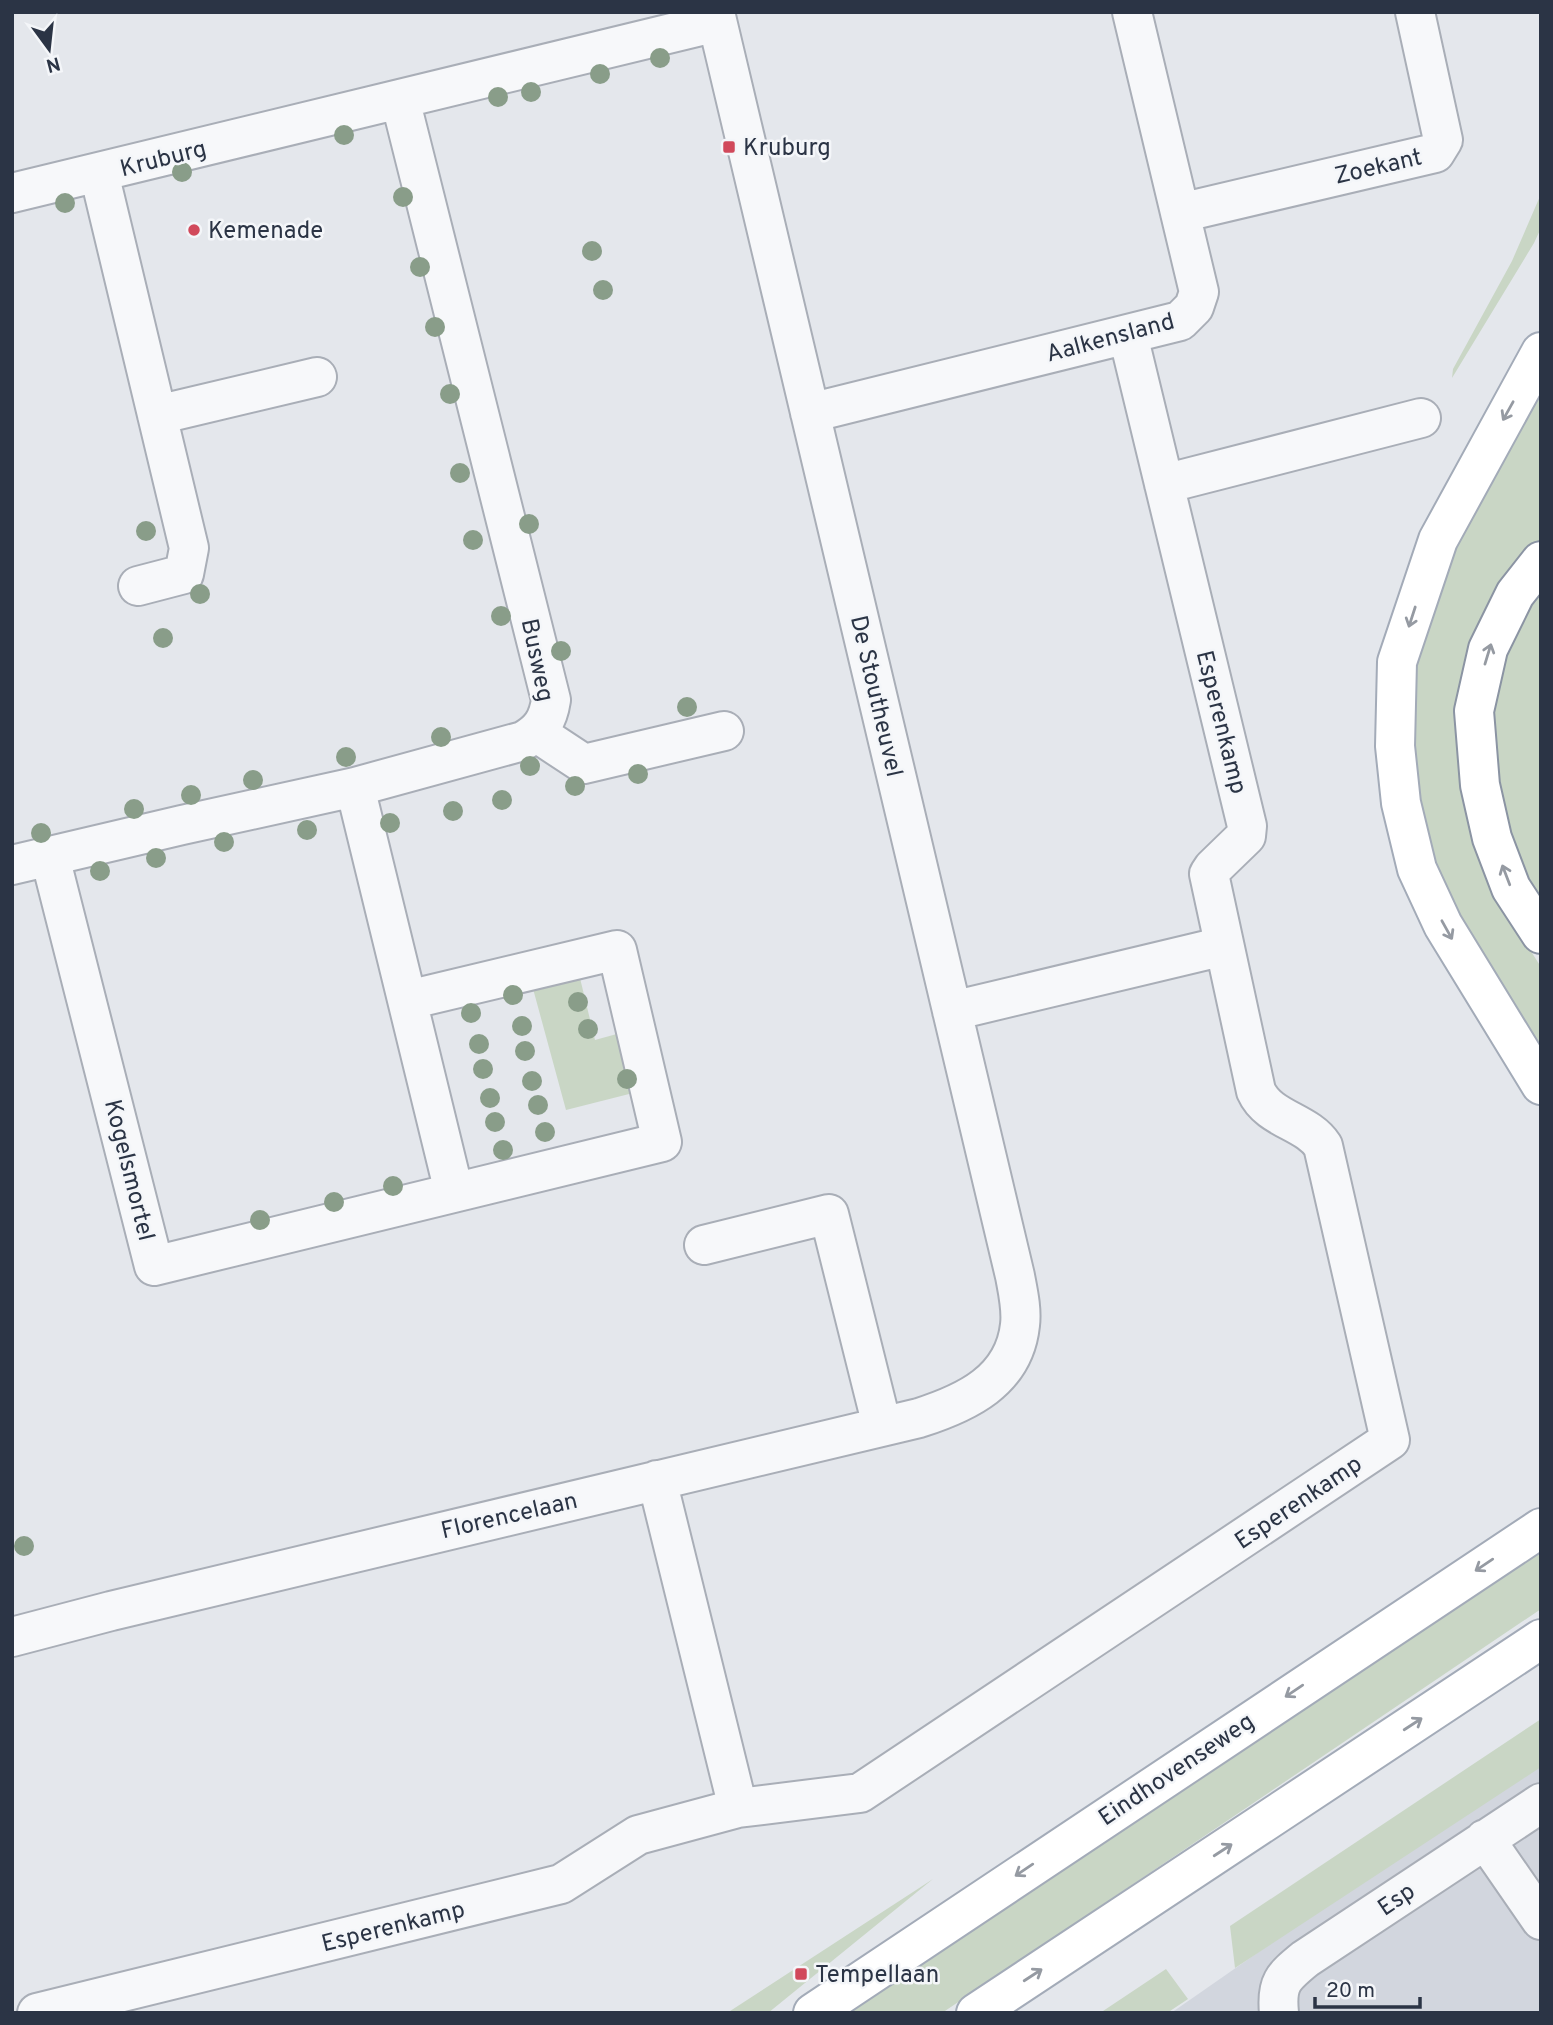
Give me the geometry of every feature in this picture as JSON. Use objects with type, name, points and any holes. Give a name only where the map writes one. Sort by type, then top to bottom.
[{"type":"main road","points":[[1541,352],[1438,540],[1397,662],[1395,746],[1401,803],[1417,869],[1443,926],[1541,1085]]},
{"type":"main road","points":[[1541,561],[1515,594],[1488,649],[1474,711],[1480,785],[1492,838],[1511,888],[1541,934]]},
{"type":"main road","name":"Eindhovenseweg","points":[[813,2013],[1541,1528]]},
{"type":"main road","points":[[976,2013],[1541,1639]]},
{"type":"street","name":"Aalkensland","points":[[810,413],[1180,321],[1194,307],[1199,292],[1132,12]]},
{"type":"street","name":"Zoekant","points":[[1180,213],[1435,153],[1443,140],[1415,12]]},
{"type":"street","name":"Kruburg","points":[[12,193],[400,99],[716,17]]},
{"type":"street","name":"De Stoutheuvel","points":[[716,17],[1015,1276],[1020,1308],[1018,1341],[998,1375]]},
{"type":"street","name":"Busweg","points":[[12,865],[355,787],[523,741],[537,733],[549,712],[551,700],[400,99]]},
{"type":"street","name":"Kruburg","points":[[99,173],[189,548],[184,574],[138,586]]},
{"type":"street","name":"Esperenkamp","points":[[37,2013],[561,1884],[638,1835],[738,1808],[860,1793],[1390,1440],[1324,1146],[1318,1137],[1265,1107],[1260,1100],[1223,946],[1209,874],[1246,836],[1247,826],[1128,335]]},
{"type":"street","points":[[157,415],[317,377]]},
{"type":"street","points":[[1164,484],[1421,418]]},
{"type":"street","points":[[537,733],[584,764],[724,731]]},
{"type":"street","points":[[355,787],[454,1192]]},
{"type":"street","name":"Kogelsmortel","points":[[50,857],[154,1266],[662,1142],[617,950],[408,999]]},
{"type":"street","points":[[952,1011],[1223,946]]},
{"type":"street","points":[[704,1245],[829,1214],[882,1426]]},
{"type":"street","name":"Florencelaan","points":[[14,1627],[882,1426],[948,1409],[970,1398],[998,1375]]},
{"type":"street","points":[[657,1480],[738,1808]]},
{"type":"street","name":"Esp","points":[[1279,2013],[1277,1993],[1285,1976],[1305,1959],[1539,1807]]},
{"type":"street","points":[[1486,1839],[1541,1920]]},
{"type":"shaded area","points":[[1541,1756],[1541,2013],[1171,2013]]},
{"type":"green space","points":[[1541,194],[1541,228],[1534,243],[1452,378],[1453,369],[1512,261]]},
{"type":"green space","points":[[1541,381],[1541,539],[1518,562],[1499,589],[1472,647],[1496,897],[1541,967],[1541,1046],[1457,916],[1430,861],[1410,796],[1413,664],[1453,551]]},
{"type":"green space","points":[[1541,586],[1541,903],[1527,879],[1508,831],[1495,782],[1490,713],[1503,652]]},
{"type":"green space","points":[[579,974],[595,1040],[624,1032],[637,1092],[566,1110],[532,985]]},
{"type":"green space","points":[[1541,1534],[1541,1609],[942,2013],[840,2013]]},
{"type":"green space","points":[[1541,1719],[1541,1767],[1235,1968],[1230,1926]]},
{"type":"green space","points":[[933,1879],[768,2013],[727,2013]]},
{"type":"green space","points":[[1166,1969],[1188,1999],[1167,2013],[1100,2013]]},
{"type":"place","name":"Kruburg","points":[[729,147]]},
{"type":"place","name":"Kemenade","points":[[194,230]]},
{"type":"place","name":"Tempellaan","points":[[801,1974]]}]
